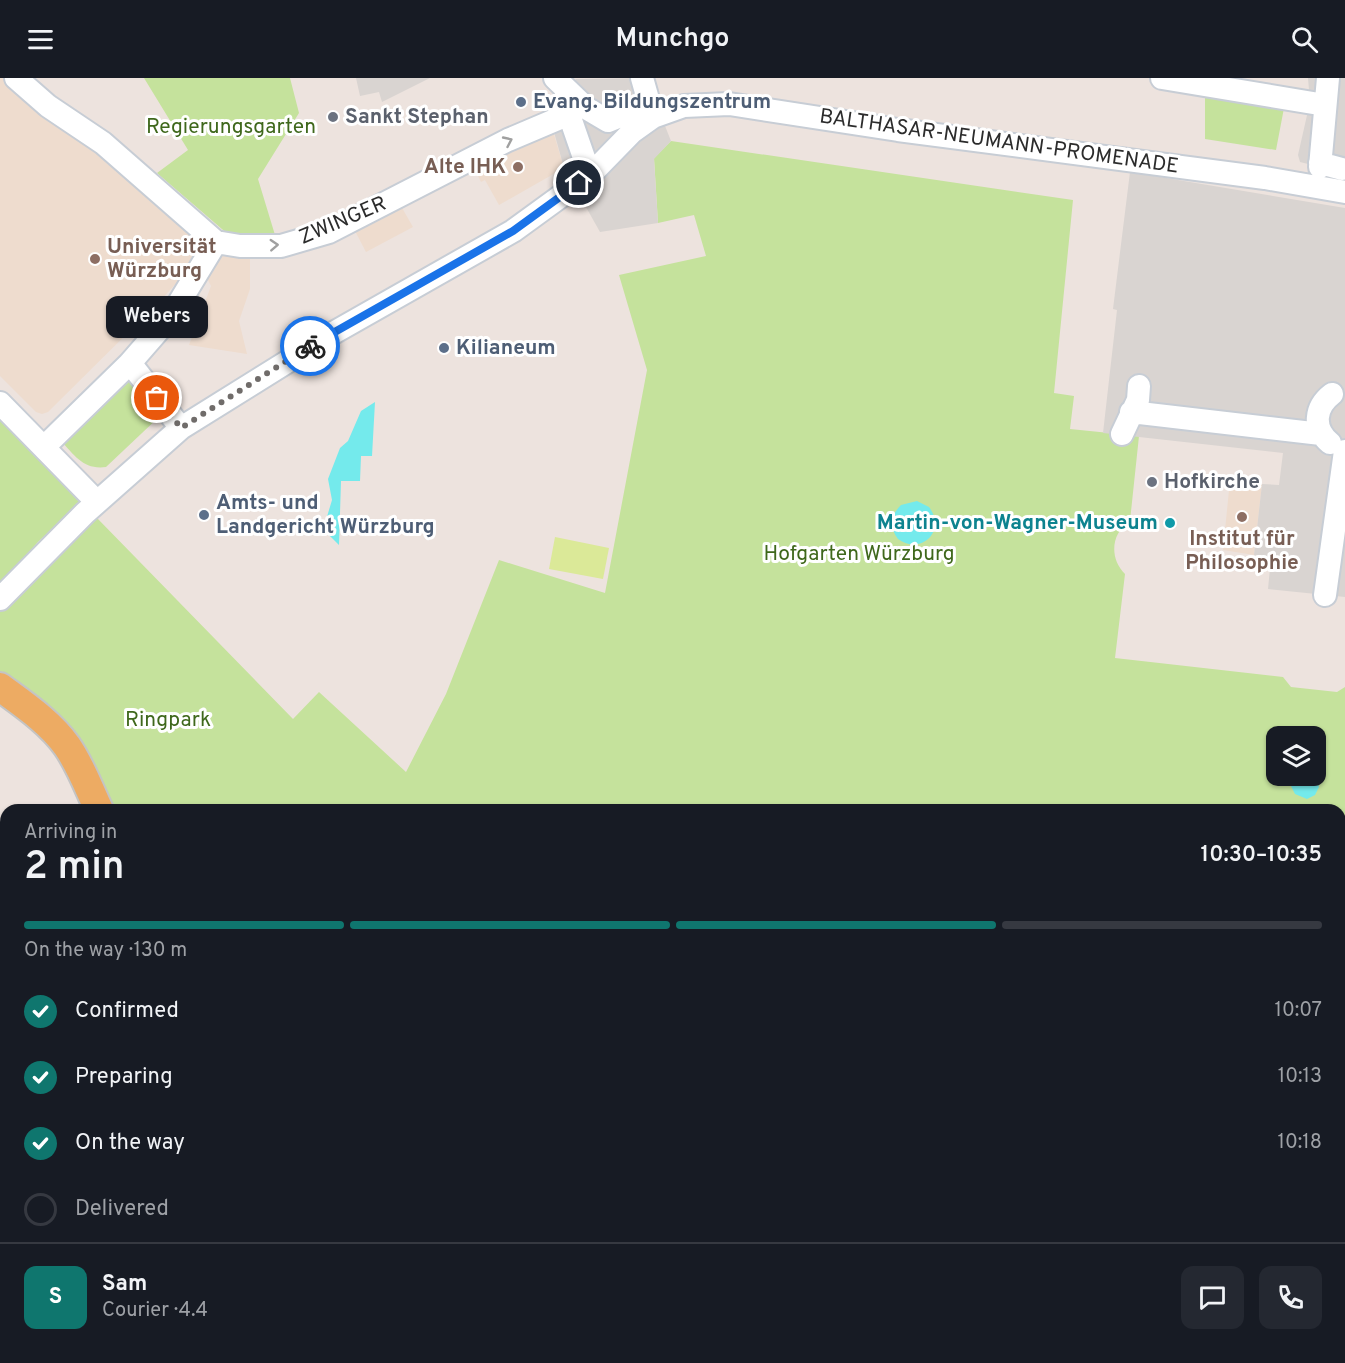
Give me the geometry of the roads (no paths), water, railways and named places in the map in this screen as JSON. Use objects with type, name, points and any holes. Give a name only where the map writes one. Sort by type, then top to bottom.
[{"type":"main road","points":[[0,687],[34,713],[66,745],[96,804]]},
{"type":"street","points":[[16,78],[48,106],[103,143],[216,242],[179,306],[130,363],[44,447]]},
{"type":"street","points":[[642,78],[653,117]]},
{"type":"street","points":[[1162,78],[1318,104]]},
{"type":"street","points":[[1327,166],[1318,104],[1328,78]]},
{"type":"street","points":[[558,79],[586,108],[612,121],[618,137],[614,151]]},
{"type":"street","points":[[558,79],[567,115],[590,175]]},
{"type":"street","name":"BALTHASAR-NEUMANN-PROMENADE","points":[[653,117],[684,106],[729,104],[898,130],[1273,179],[1345,192]]},
{"type":"street","points":[[612,121],[637,109],[653,117]]},
{"type":"street","name":"ZWINGER","points":[[216,242],[240,246],[281,246],[329,232],[508,140],[567,115]]},
{"type":"street","points":[[0,598],[97,502],[181,428],[335,332],[513,231],[590,175],[653,117]]},
{"type":"street","points":[[130,363],[181,428]]},
{"type":"street","points":[[1122,434],[1138,400],[1139,386]]},
{"type":"street","points":[[1325,595],[1345,450],[1328,442],[1321,434],[1317,422],[1318,411],[1332,394]]},
{"type":"street","points":[[0,403],[97,502]]},
{"type":"street","points":[[1131,412],[1158,421],[1321,434]]},
{"type":"water","points":[[375,402],[372,456],[361,456],[360,481],[341,481],[339,545],[328,534],[326,520],[332,500],[328,479],[340,448],[348,441],[361,411]]},
{"type":"water","points":[[917,501],[929,507],[935,524],[929,538],[915,544],[907,543],[895,535],[892,526],[893,517],[901,505]]},
{"type":"water","points":[[1291,786],[1319,787],[1315,795],[1307,799],[1295,794]]},
{"type":"place","name":"Evang. Bildungszentrum","points":[[521,102]]},
{"type":"place","name":"Sankt Stephan","points":[[333,117]]},
{"type":"place","name":"Alte IHK","points":[[518,167]]},
{"type":"place","name":"Universität Würzburg","points":[[95,259]]},
{"type":"place","name":"Kilianeum","points":[[444,348]]},
{"type":"place","name":"Webers","points":[[157,398]]},
{"type":"place","name":"Hofkirche","points":[[1152,482]]},
{"type":"place","name":"Amts- und Landgericht Würzburg","points":[[204,515]]},
{"type":"place","name":"Institut für Philosophie","points":[[1242,517]]},
{"type":"place","name":"Martin-von-Wagner-Museum","points":[[1170,523]]},
{"type":"park label","name":"Regierungsgarten","points":[[231,127]]},
{"type":"park label","name":"Hofgarten Würzburg","points":[[859,554]]},
{"type":"park label","name":"Ringpark","points":[[168,720]]}]
